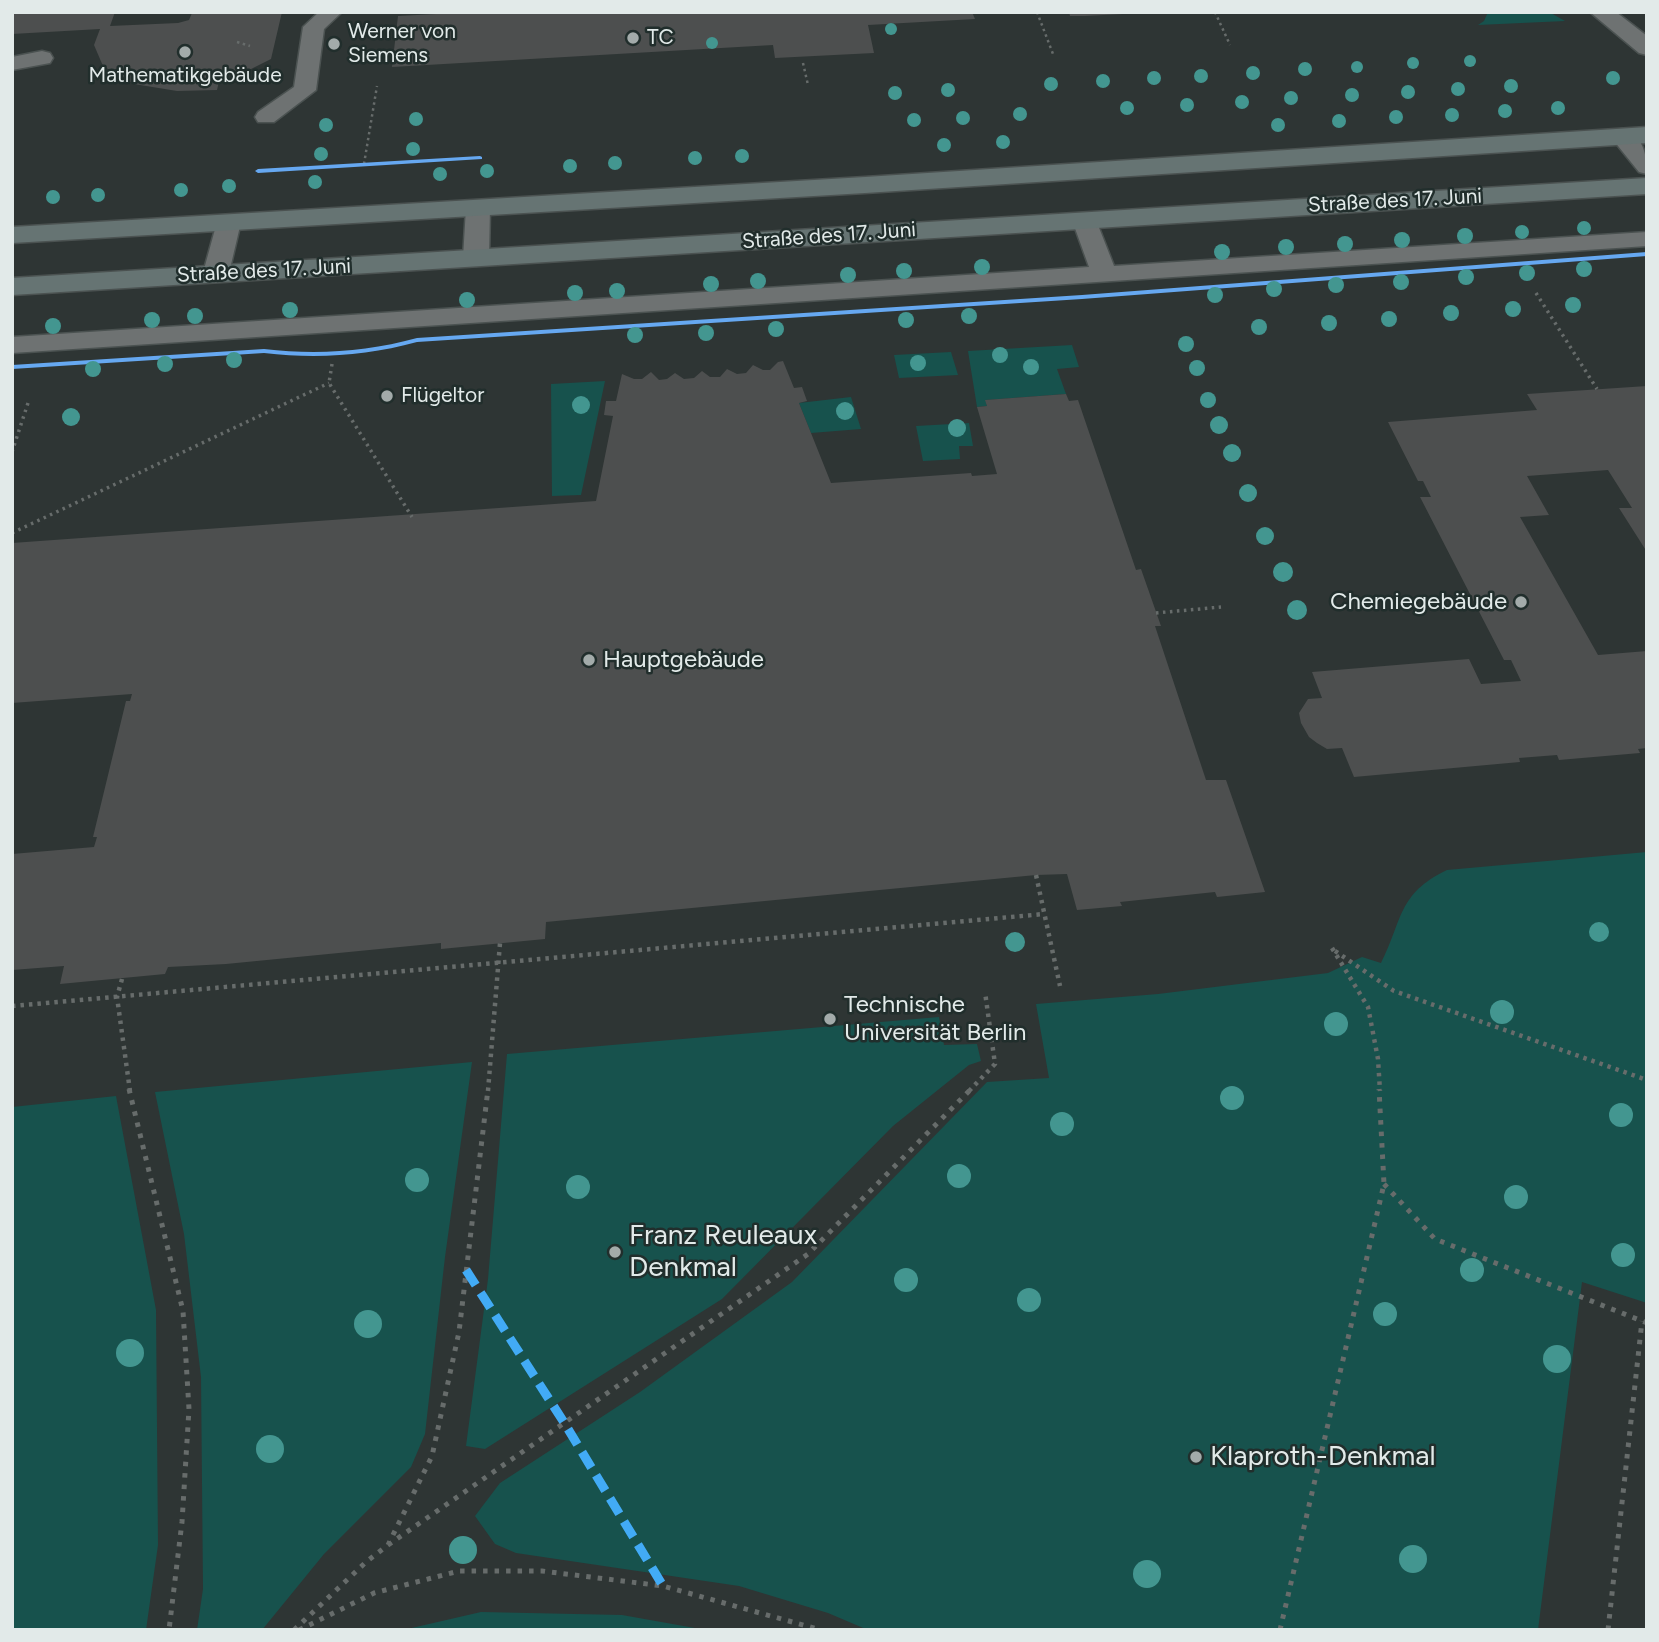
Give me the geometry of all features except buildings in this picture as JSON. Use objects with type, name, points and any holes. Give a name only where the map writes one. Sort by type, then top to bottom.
[{"type":"main road","name":"Straße des 17. Juni","points":[[12,235],[1634,135]]},
{"type":"main road","name":"Straße des 17. Juni","points":[[12,286],[1647,186]]},
{"type":"street","points":[[1601,12],[1647,48]]},
{"type":"lane","points":[[266,117],[305,90],[314,27],[332,12]]},
{"type":"lane","points":[[12,64],[42,58]]},
{"type":"lane","points":[[1634,135],[1647,167]]},
{"type":"lane","points":[[476,258],[478,208]]},
{"type":"lane","points":[[1084,220],[1105,275]]},
{"type":"lane","points":[[216,274],[229,222]]},
{"type":"lane","points":[[12,345],[1647,239]]},
{"type":"path","points":[[1037,12],[1053,54]]},
{"type":"path","points":[[1215,12],[1230,45]]},
{"type":"path","points":[[237,42],[250,46]]},
{"type":"path","points":[[803,63],[808,85]]},
{"type":"path","points":[[364,164],[377,86]]},
{"type":"path","points":[[351,165],[377,163]]},
{"type":"path","points":[[1536,293],[1597,389]]},
{"type":"path","points":[[333,362],[329,383],[412,517]]},
{"type":"path","points":[[12,533],[329,383]]},
{"type":"path","points":[[12,452],[28,403]]},
{"type":"path","points":[[1156,613],[1221,607]]},
{"type":"path","points":[[1036,875],[1060,986]]},
{"type":"path","points":[[12,1006],[1044,914]]},
{"type":"path","points":[[388,1545],[432,1455],[459,1332],[494,1040],[499,943]]},
{"type":"path","points":[[1280,1630],[1384,1184],[1378,1059],[1368,1007],[1332,948],[1394,991],[1647,1080]]},
{"type":"path","points":[[122,978],[117,997],[126,1076],[183,1311],[189,1409],[182,1522],[169,1630]]},
{"type":"path","points":[[294,1630],[366,1562],[388,1545],[680,1346],[808,1254],[995,1064],[985,992]]},
{"type":"path","points":[[1384,1184],[1435,1239],[1644,1322],[1608,1630]]},
{"type":"path","points":[[299,1630],[374,1593],[459,1571],[542,1571],[663,1586],[821,1630]]},
{"type":"shaded area","points":[[1488,12],[1549,12],[1565,21],[1478,25],[1484,21]]},
{"type":"shaded area","points":[[1072,345],[1079,367],[1057,369],[1066,394],[986,400],[987,406],[977,407],[968,351]]},
{"type":"shaded area","points":[[951,352],[958,375],[899,378],[894,355]]},
{"type":"shaded area","points":[[605,381],[581,495],[552,496],[551,384]]},
{"type":"shaded area","points":[[851,397],[861,429],[811,433],[799,403]]},
{"type":"shaded area","points":[[969,423],[973,446],[959,446],[960,459],[923,461],[916,426]]},
{"type":"shaded area","points":[[1647,852],[1647,1303],[1582,1282],[1538,1630],[868,1630],[828,1613],[739,1586],[516,1553],[495,1544],[475,1516],[500,1483],[640,1392],[792,1282],[987,1082],[1049,1078],[1036,1004],[1158,994],[1328,973],[1362,957],[1381,963],[1410,899],[1431,879],[1447,870]]},
{"type":"shaded area","points":[[939,1017],[944,1045],[977,1044],[981,1061],[969,1065],[893,1126],[722,1299],[485,1449],[466,1446],[488,1279],[507,1054]]},
{"type":"shaded area","points":[[472,1062],[445,1257],[425,1434],[411,1467],[324,1554],[262,1630],[197,1630],[203,1589],[201,1377],[184,1234],[155,1092]]},
{"type":"shaded area","points":[[116,1096],[156,1310],[158,1545],[146,1630],[12,1630],[12,1107]]},
{"type":"shaded area","points":[[481,1612],[622,1615],[706,1630],[403,1630]]},
{"type":"marked path","points":[[466,1270],[565,1424],[663,1586]]},
{"type":"cycle path","points":[[258,171],[480,158]]},
{"type":"cycle path","points":[[12,367],[264,351],[341,354],[380,349],[417,340],[1082,297],[1647,254]]},
{"type":"place","name":"TC","points":[[633,38]]},
{"type":"place","name":"Werner von Siemens","points":[[334,44]]},
{"type":"place","name":"Mathematikgebäude","points":[[185,52]]},
{"type":"place","name":"Flügeltor","points":[[387,396]]},
{"type":"place","name":"Chemiegebäude","points":[[1521,602]]},
{"type":"place","name":"Hauptgebäude","points":[[589,660]]},
{"type":"place","name":"Technische Universität Berlin","points":[[830,1019]]},
{"type":"place","name":"Franz Reuleaux Denkmal","points":[[615,1252]]},
{"type":"place","name":"Klaproth-Denkmal","points":[[1196,1457]]}]
